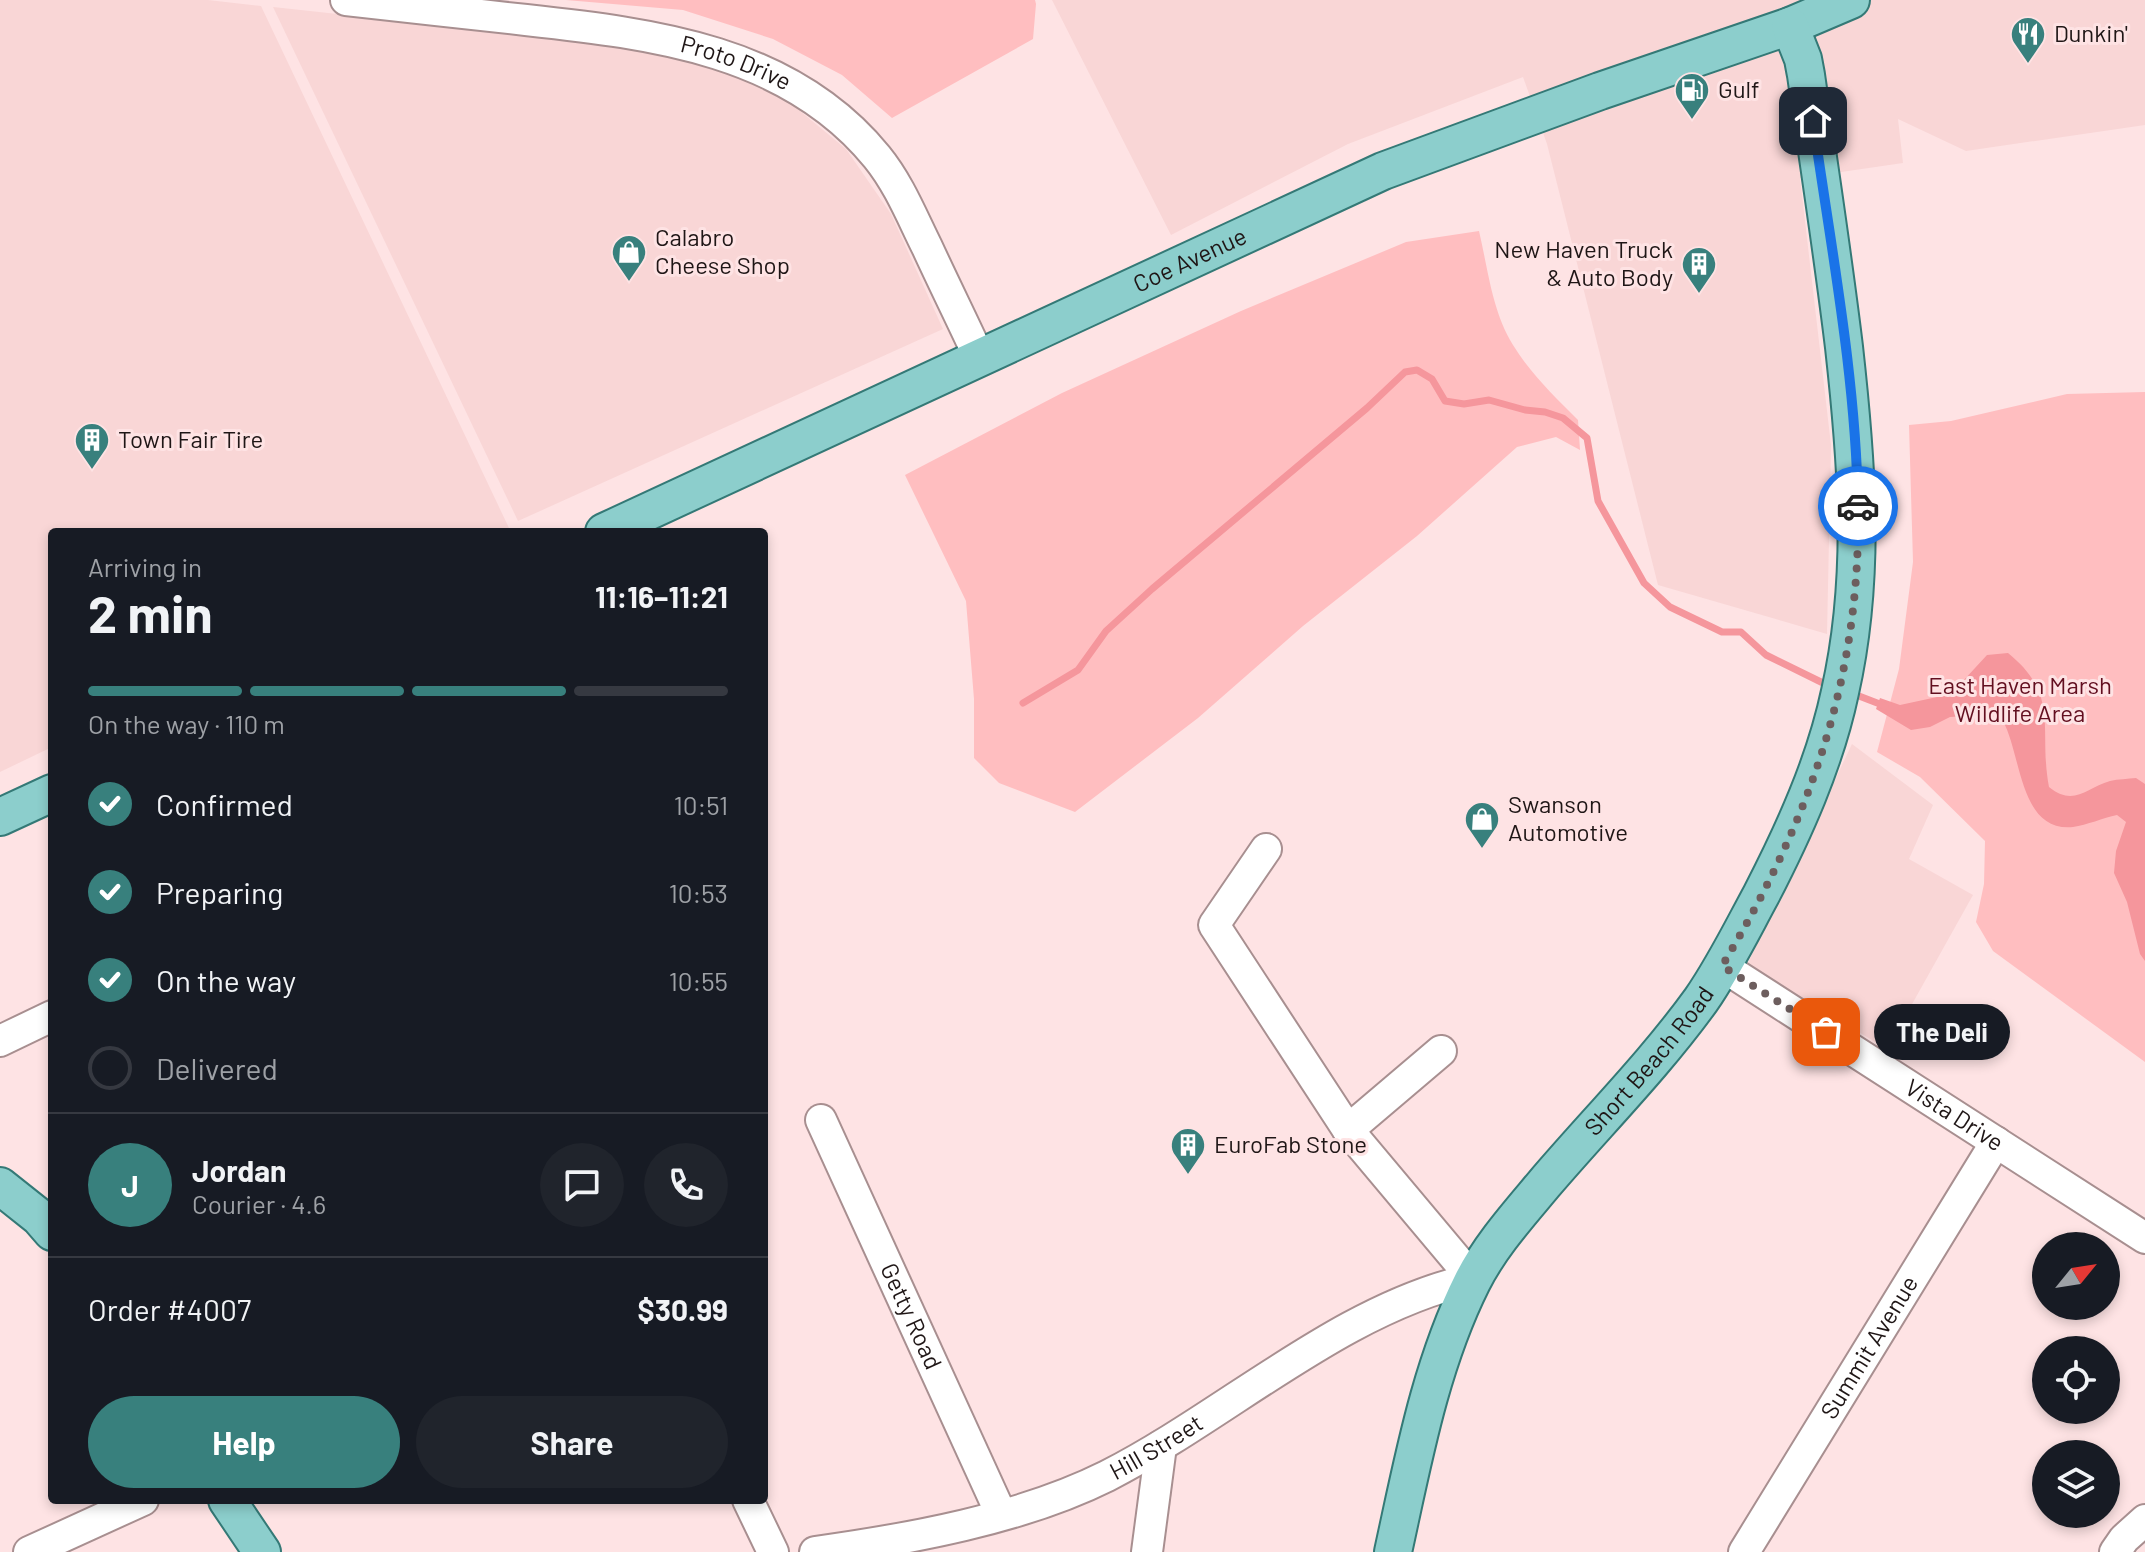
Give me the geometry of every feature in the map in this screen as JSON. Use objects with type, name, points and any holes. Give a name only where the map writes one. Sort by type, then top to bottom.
[{"type":"main road","name":"Coe Avenue","points":[[613,528],[1383,171],[1585,96],[1790,26],[1851,0]]},
{"type":"main road","name":"Short Beach Road","points":[[1393,1552],[1421,1422],[1450,1334],[1473,1279],[1512,1222],[1680,1026],[1722,966],[1779,860],[1810,787],[1840,694],[1856,578],[1857,475],[1840,310],[1803,59],[1790,26]]},
{"type":"main road","points":[[0,817],[48,795]]},
{"type":"main road","points":[[0,1186],[48,1227]]},
{"type":"main road","points":[[230,1504],[262,1552]]},
{"type":"street","name":"Proto Drive","points":[[346,0],[625,31],[693,45],[778,76],[818,102],[878,158],[906,203],[979,357]]},
{"type":"street","points":[[1266,849],[1214,925],[1348,1130],[1473,1279]]},
{"type":"street","name":"Vista Drive","points":[[1722,966],[2145,1238]]},
{"type":"street","points":[[0,1041],[48,1018]]},
{"type":"street","points":[[1348,1130],[1441,1051]]},
{"type":"street","name":"Getty Road","points":[[821,1120],[1001,1514]]},
{"type":"street","name":"Summit Avenue","points":[[1744,1552],[1996,1142]]},
{"type":"street","name":"Hill Street","points":[[815,1552],[907,1546],[1061,1497],[1161,1446],[1348,1328],[1411,1297],[1473,1279]]},
{"type":"street","points":[[1147,1552],[1161,1446]]},
{"type":"street","points":[[29,1552],[134,1504]]},
{"type":"street","points":[[750,1504],[773,1552]]},
{"type":"street","points":[[2115,1552],[2145,1520]]},
{"type":"shaded area","points":[[0,0],[208,0],[261,6],[509,528],[48,528],[48,749],[0,772]]},
{"type":"shaded area","points":[[1052,0],[2145,0],[2145,125],[1966,151],[1898,119],[1903,163],[1800,178],[1831,445],[1827,634],[1658,585],[1547,144],[1523,77],[1348,144],[1171,235]]},
{"type":"shaded area","points":[[273,7],[612,44],[722,68],[788,101],[846,149],[891,214],[943,329],[518,521]]},
{"type":"shaded area","points":[[2008,653],[2025,669],[2041,699],[2049,787],[2058,793],[2073,796],[2113,780],[2136,778],[2145,784],[2145,961],[2140,954],[2127,902],[2114,873],[2116,851],[2126,822],[2117,815],[2073,827],[2055,825],[2042,817],[2025,789],[2003,721],[1982,715],[1950,717],[1930,727],[1911,730],[1876,709],[1880,698],[1900,705],[1951,694],[1987,655]]},
{"type":"shaded area","points":[[1852,744],[1933,805],[1909,859],[1973,895],[1887,1049],[1747,965]]},
{"type":"green space","points":[[566,0],[1035,0],[1036,4],[1033,39],[892,118],[842,75],[773,39],[683,10]]},
{"type":"green space","points":[[1479,231],[1492,290],[1506,332],[1535,375],[1578,420],[1580,450],[1556,437],[1517,447],[1417,536],[1303,626],[1198,718],[1075,812],[999,783],[974,758],[974,699],[966,601],[905,475],[1062,393],[1241,311],[1406,242]]},
{"type":"green space","name":"East Haven Marsh Wildlife Area","points":[[2145,392],[2145,1062],[1993,951],[1976,922],[1984,884],[1985,841],[1920,777],[1877,752],[1899,669],[1913,562],[1909,425],[1951,421],[2067,394]]},
{"type":"waterway","points":[[1023,703],[1078,670],[1106,631],[1152,589],[1367,408],[1405,372],[1417,370],[1432,379],[1445,401],[1464,404],[1489,400],[1563,418],[1587,438],[1598,501],[1644,583],[1670,607],[1722,632],[1741,632],[1766,655],[1821,682]]},
{"type":"waterway","points":[[1859,696],[1885,706]]},
{"type":"way so far","points":[[1826,1032],[1722,966],[1779,860],[1829,735],[1850,637],[1858,506]]},
{"type":"place","name":"Dunkin'","points":[[2028,65]]},
{"type":"place","name":"Gulf","points":[[1692,121]]},
{"type":"place","name":"Calabro Cheese Shop","points":[[629,283]]},
{"type":"place","name":"New Haven Truck & Auto Body","points":[[1699,295]]},
{"type":"place","name":"Town Fair Tire","points":[[92,471]]},
{"type":"place","name":"Swanson Automotive","points":[[1482,850]]},
{"type":"place","name":"The Deli","points":[[1826,1032]]},
{"type":"place","name":"EuroFab Stone","points":[[1188,1176]]},
{"type":"route","points":[[1813,121],[1836,279],[1858,506]]}]
